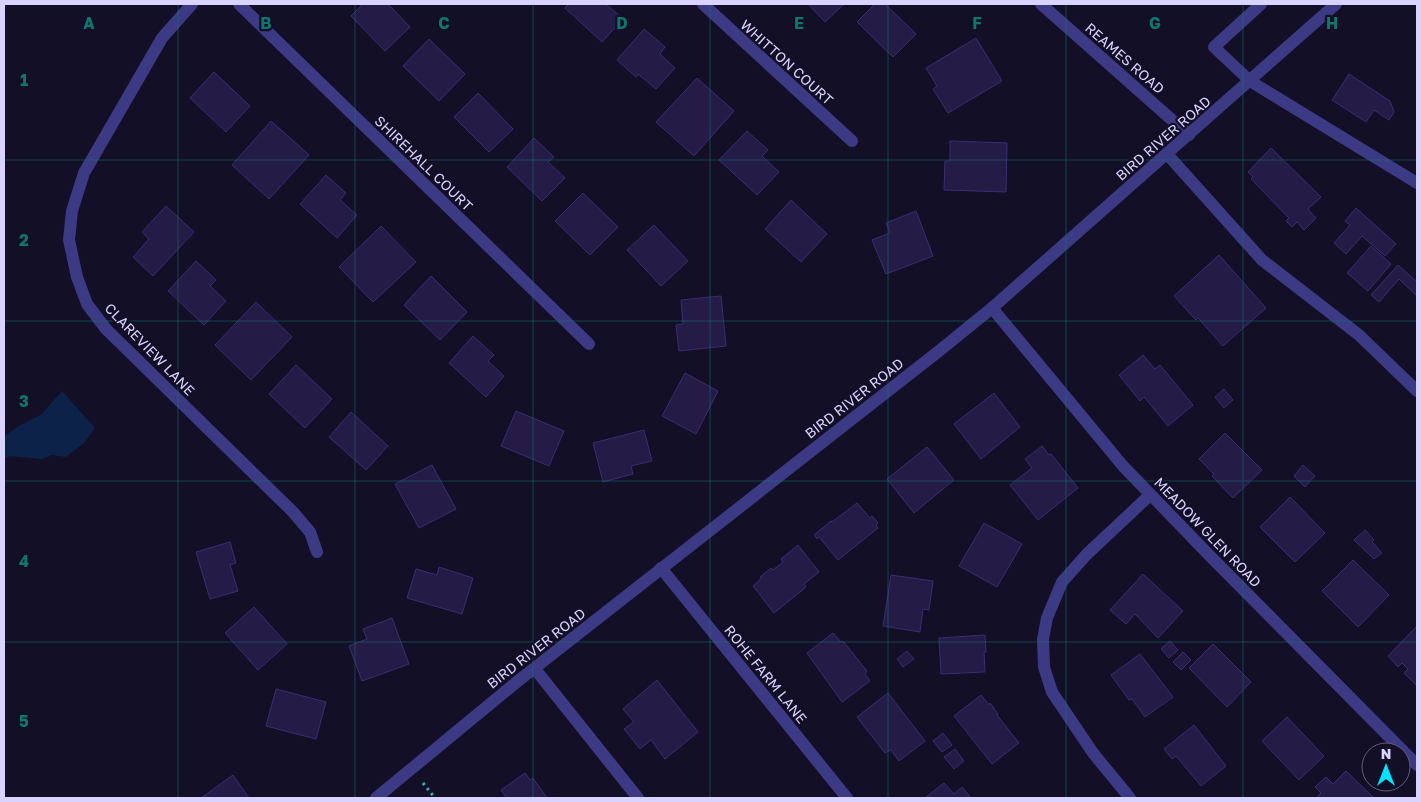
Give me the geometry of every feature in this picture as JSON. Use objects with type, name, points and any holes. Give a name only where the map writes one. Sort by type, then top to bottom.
[{"type":"street","name":"CLAREVIEW LANE","points":[[192,4],[162,38],[84,173],[72,212],[69,240],[77,277],[87,304],[106,329],[293,512],[310,532],[317,552]]},
{"type":"street","name":"SHIREHALL COURT","points":[[239,4],[589,344]]},
{"type":"street","name":"WHITTON COURT","points":[[703,4],[852,141]]},
{"type":"street","name":"REAMES ROAD","points":[[1041,4],[1189,135]]},
{"type":"street","points":[[1260,4],[1214,47],[1250,81],[1417,183]]},
{"type":"street","name":"BIRD RIVER ROAD","points":[[376,798],[660,568],[939,352],[992,308],[1336,4]]},
{"type":"street","points":[[1167,154],[1262,260],[1359,335],[1417,391]]},
{"type":"street","name":"MEADOW GLEN ROAD","points":[[992,308],[1123,466],[1417,765]]},
{"type":"street","points":[[1130,798],[1093,753],[1052,692],[1044,667],[1043,639],[1047,618],[1062,582],[1087,554],[1150,494]]},
{"type":"street","name":"ROHE FARM LANE","points":[[660,568],[847,798]]},
{"type":"street","points":[[535,669],[638,798]]},
{"type":"water","points":[[62,391],[95,428],[84,443],[66,457],[52,455],[42,459],[9,456],[4,459],[4,436],[42,414]]},
{"type":"building","points":[[363,4],[388,4],[410,27],[385,51],[351,16]]},
{"type":"building","points":[[569,4],[606,4],[623,19],[602,42],[565,8]]},
{"type":"building","points":[[808,4],[844,4],[825,22]]},
{"type":"building","points":[[875,4],[885,4],[916,34],[893,57],[857,22]]},
{"type":"building","points":[[644,29],[665,47],[660,54],[675,68],[656,89],[638,74],[636,77],[617,60]]},
{"type":"building","points":[[976,38],[1002,81],[948,113],[933,89],[937,86],[926,68]]},
{"type":"building","points":[[429,39],[465,74],[439,101],[403,66]]},
{"type":"building","points":[[214,72],[250,106],[226,132],[190,98]]},
{"type":"building","points":[[1349,74],[1390,101],[1394,112],[1389,120],[1374,110],[1366,122],[1332,100]]},
{"type":"building","points":[[697,78],[734,111],[694,156],[656,122]]},
{"type":"building","points":[[478,93],[513,129],[489,152],[454,117]]},
{"type":"building","points":[[271,121],[309,155],[269,199],[232,165]]},
{"type":"building","points":[[747,131],[768,150],[762,156],[779,172],[757,195],[719,160]]},
{"type":"building","points":[[534,138],[554,157],[548,162],[565,178],[542,201],[507,167]]},
{"type":"building","points":[[950,141],[1007,143],[1006,192],[944,190],[945,161],[950,161]]},
{"type":"building","points":[[1271,148],[1321,197],[1308,209],[1316,218],[1304,230],[1297,222],[1292,227],[1286,221],[1289,218],[1251,179],[1253,177],[1248,172]]},
{"type":"building","points":[[326,175],[346,193],[340,200],[357,215],[337,238],[300,204]]},
{"type":"building","points":[[583,193],[618,227],[590,255],[555,221]]},
{"type":"building","points":[[791,200],[827,234],[801,262],[765,229]]},
{"type":"building","points":[[166,206],[194,232],[153,276],[133,257],[149,239],[142,232]]},
{"type":"building","points":[[1356,208],[1396,244],[1385,256],[1362,236],[1346,254],[1334,243],[1350,225],[1345,221]]},
{"type":"building","points":[[916,211],[933,256],[886,274],[872,240],[890,233],[886,223]]},
{"type":"building","points":[[654,225],[688,261],[661,286],[627,250]]},
{"type":"building","points":[[381,226],[416,262],[373,302],[339,267]]},
{"type":"building","points":[[1371,246],[1391,264],[1368,291],[1347,273]]},
{"type":"building","points":[[1219,255],[1266,308],[1223,346],[1198,318],[1196,320],[1174,296]]},
{"type":"building","points":[[196,261],[216,280],[210,286],[226,301],[204,325],[168,291]]},
{"type":"building","points":[[1398,265],[1417,282],[1417,296],[1399,279],[1379,302],[1371,295]]},
{"type":"building","points":[[431,276],[467,312],[440,340],[404,305]]},
{"type":"building","points":[[721,296],[726,346],[679,351],[676,325],[683,324],[681,300]]},
{"type":"building","points":[[256,302],[292,337],[251,380],[215,345]]},
{"type":"building","points":[[473,336],[494,355],[488,361],[504,376],[486,397],[449,363]]},
{"type":"building","points":[[1143,355],[1155,369],[1160,365],[1193,405],[1168,426],[1144,397],[1140,401],[1119,375]]},
{"type":"building","points":[[296,365],[332,399],[305,428],[269,394]]},
{"type":"building","points":[[685,373],[718,391],[696,434],[662,416]]},
{"type":"building","points":[[1224,389],[1233,400],[1224,408],[1215,397]]},
{"type":"building","points":[[994,393],[1020,427],[981,459],[954,424]]},
{"type":"building","points":[[516,411],[564,431],[549,466],[501,446]]},
{"type":"building","points":[[351,412],[388,446],[366,470],[329,437]]},
{"type":"building","points":[[644,430],[652,461],[631,466],[633,474],[603,482],[593,443]]},
{"type":"building","points":[[1225,433],[1262,470],[1233,498],[1199,459]]},
{"type":"building","points":[[1042,446],[1049,455],[1051,454],[1078,488],[1038,520],[1010,485],[1032,468],[1025,459]]},
{"type":"building","points":[[927,447],[954,480],[914,513],[887,479]]},
{"type":"building","points":[[432,465],[456,509],[419,528],[395,484]]},
{"type":"building","points":[[1303,465],[1315,476],[1305,487],[1294,476]]},
{"type":"building","points":[[1290,497],[1325,533],[1295,562],[1260,527]]},
{"type":"building","points":[[857,503],[870,518],[872,516],[878,523],[876,525],[878,528],[838,560],[819,537],[817,539],[814,535]]},
{"type":"building","points":[[984,523],[1022,544],[997,587],[959,566]]},
{"type":"building","points":[[1365,530],[1374,540],[1372,542],[1382,553],[1374,559],[1354,540]]},
{"type":"building","points":[[230,542],[236,563],[230,565],[238,591],[210,599],[196,552]]},
{"type":"building","points":[[798,545],[819,572],[804,584],[806,587],[774,613],[753,586],[771,568],[773,570],[783,562],[781,559]]},
{"type":"building","points":[[1353,560],[1389,595],[1358,627],[1322,591]]},
{"type":"building","points":[[439,567],[473,578],[462,614],[407,598],[416,569],[437,575]]},
{"type":"building","points":[[1143,574],[1183,611],[1158,638],[1135,614],[1126,624],[1110,610]]},
{"type":"building","points":[[891,575],[933,581],[929,610],[923,609],[920,632],[883,626]]},
{"type":"building","points":[[254,607],[287,644],[258,670],[225,633]]},
{"type":"building","points":[[392,618],[409,664],[362,681],[349,646],[367,639],[363,629]]},
{"type":"building","points":[[1417,626],[1417,686],[1404,673],[1408,669],[1402,663],[1398,667],[1388,656]]},
{"type":"building","points":[[833,633],[841,642],[843,641],[867,671],[865,674],[870,681],[842,702],[807,653]]},
{"type":"building","points":[[985,635],[985,672],[941,674],[939,638]]},
{"type":"building","points":[[1170,641],[1178,650],[1169,658],[1161,649]]},
{"type":"building","points":[[1213,644],[1251,682],[1227,707],[1189,668]]},
{"type":"building","points":[[907,651],[914,659],[903,667],[897,659]]},
{"type":"building","points":[[1183,652],[1191,660],[1181,670],[1173,662]]},
{"type":"building","points":[[1140,654],[1173,697],[1145,717],[1132,699],[1129,700],[1111,675]]},
{"type":"building","points":[[657,680],[698,732],[665,759],[651,740],[640,749],[624,729],[634,722],[623,709]]},
{"type":"building","points":[[276,689],[326,702],[316,739],[266,726]]},
{"type":"building","points":[[888,693],[925,741],[899,761],[891,750],[885,753],[857,717]]},
{"type":"building","points":[[981,695],[989,705],[990,703],[1019,743],[992,764],[954,716]]},
{"type":"building","points":[[1287,717],[1324,756],[1299,780],[1262,741]]},
{"type":"building","points":[[1194,725],[1226,766],[1201,786],[1176,756],[1172,759],[1164,749]]},
{"type":"building","points":[[943,733],[952,745],[942,752],[933,741]]},
{"type":"building","points":[[955,749],[964,761],[954,769],[944,757]]},
{"type":"building","points":[[1346,771],[1361,785],[1361,792],[1368,792],[1374,798],[1316,798],[1321,793],[1315,787],[1326,777],[1333,784]]},
{"type":"building","points":[[525,773],[530,780],[533,778],[547,798],[505,798],[501,790]]},
{"type":"building","points":[[233,775],[249,798],[201,798]]},
{"type":"building","points":[[944,783],[954,794],[962,787],[971,798],[925,798]]}]
